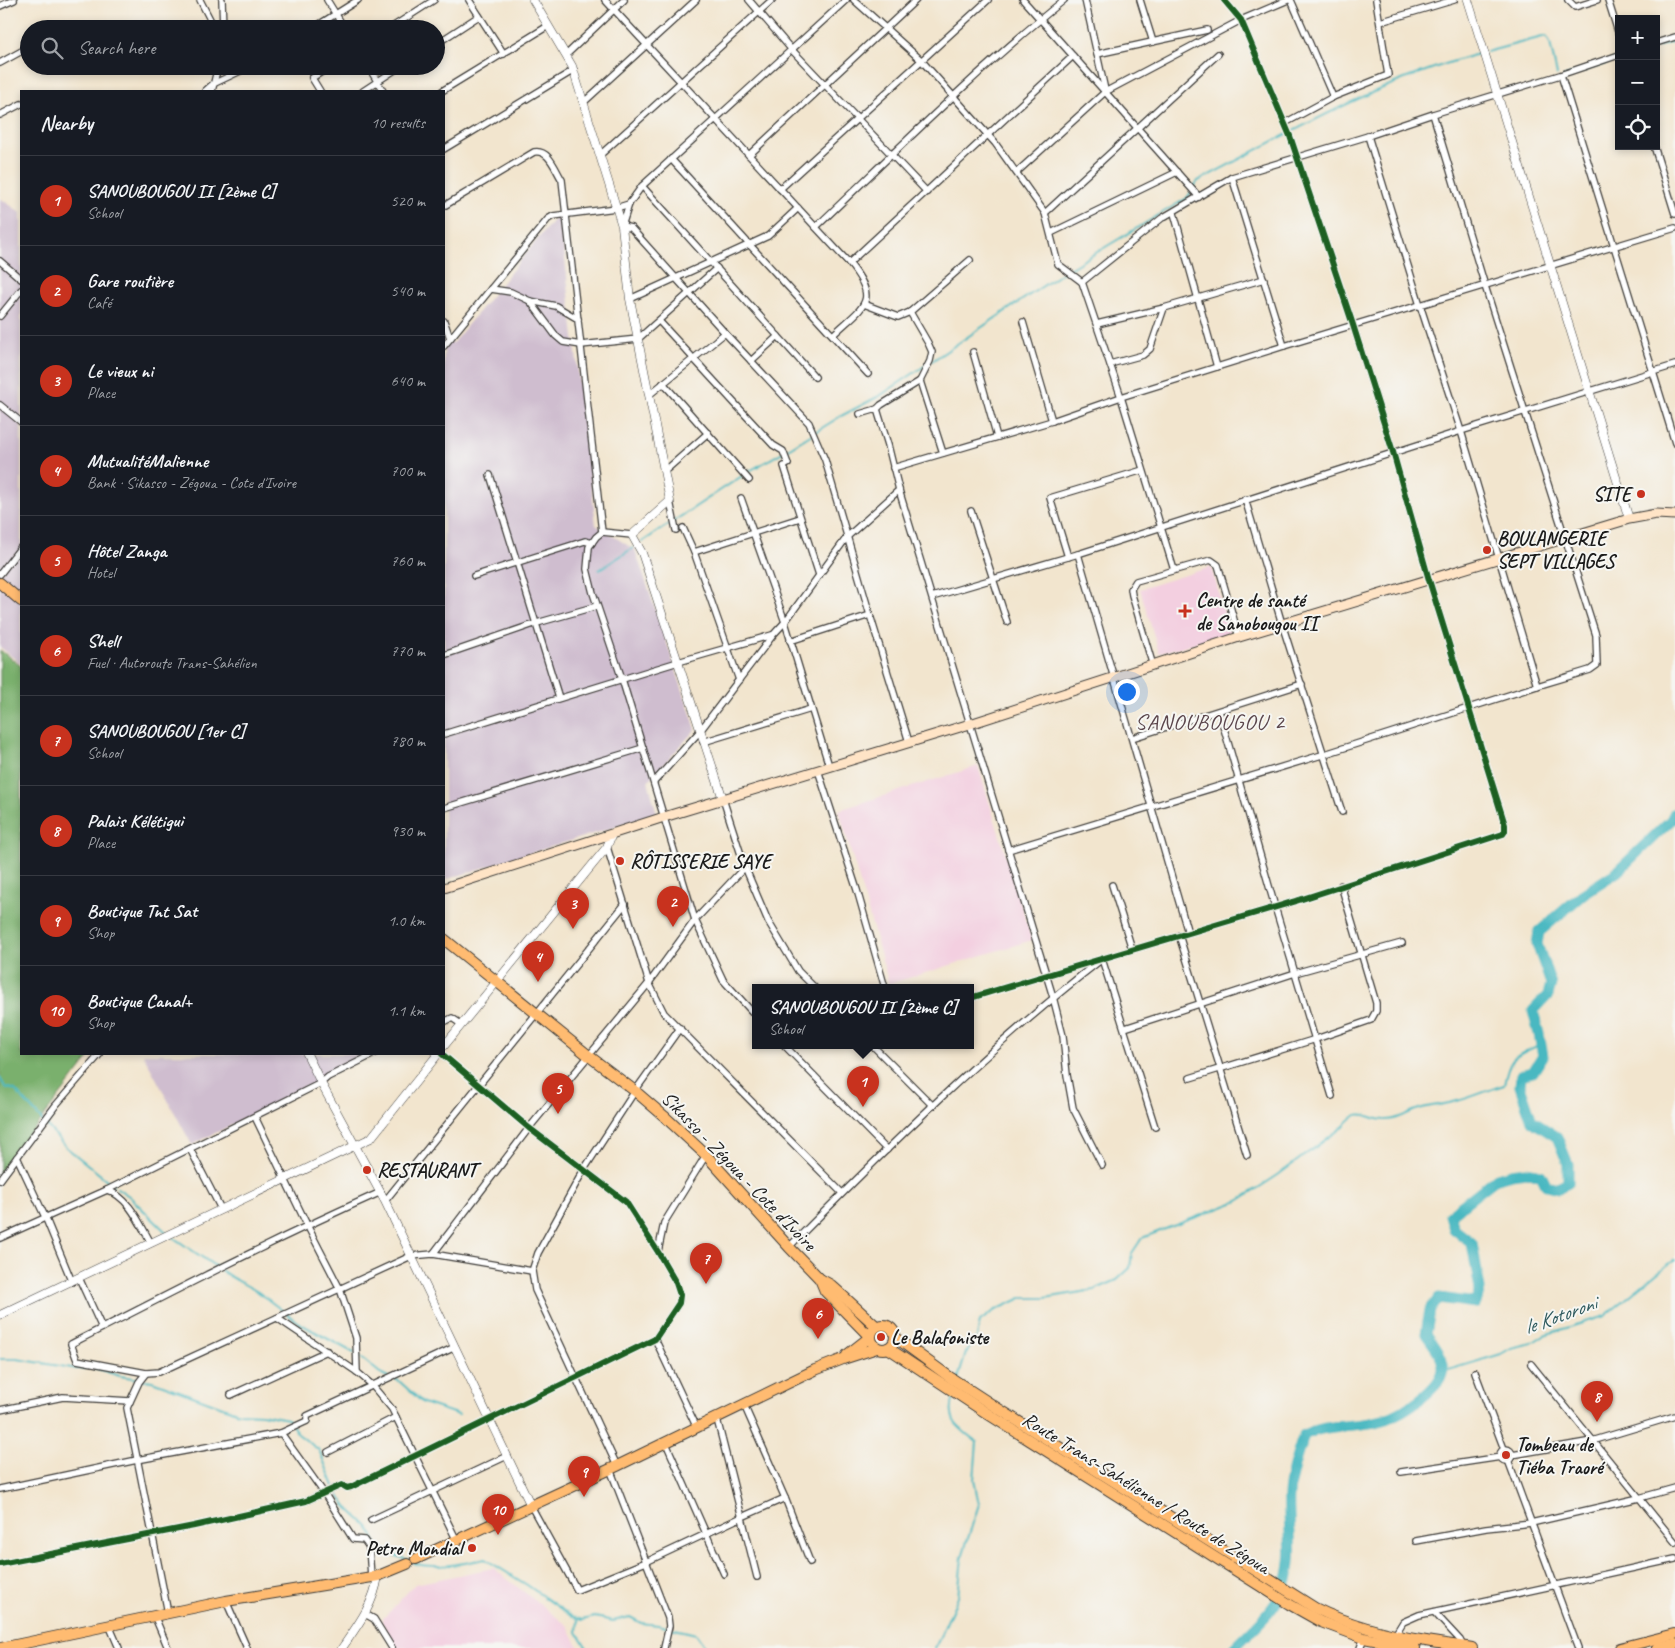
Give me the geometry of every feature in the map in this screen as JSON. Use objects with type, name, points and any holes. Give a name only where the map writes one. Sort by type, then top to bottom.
[{"type":"highway","points":[[0,584],[20,600]]},
{"type":"highway","name":"Sikasso - Zégoua - Cote d'Ivoire","points":[[445,940],[635,1091],[706,1155],[820,1279]]},
{"type":"highway","points":[[820,1279],[831,1285],[876,1326]]},
{"type":"highway","points":[[820,1279],[825,1291],[870,1337],[872,1343],[948,1382]]},
{"type":"highway","points":[[842,1359],[870,1337],[876,1326],[883,1324],[890,1327],[895,1337],[948,1382]]},
{"type":"highway","points":[[1,1648],[34,1645],[168,1612],[374,1577],[411,1562],[614,1468],[815,1370],[842,1359],[893,1344],[895,1337]]},
{"type":"highway","name":"Route Trans-Sahélienne / Route de Zégoua","points":[[948,1382],[1292,1599]]},
{"type":"highway","points":[[1292,1599],[1367,1628],[1395,1635],[1466,1647]]},
{"type":"highway","points":[[1292,1599],[1321,1622],[1362,1643],[1415,1648]]},
{"type":"highway","points":[[1620,1648],[1675,1634]]},
{"type":"highway","points":[[1657,1648],[1675,1644]]},
{"type":"main road","points":[[445,888],[664,817],[970,724],[1282,624],[1629,519],[1656,514],[1675,515]]},
{"type":"street","points":[[0,6],[14,0]]},
{"type":"street","points":[[200,0],[210,20]]},
{"type":"street","points":[[222,0],[223,20]]},
{"type":"street","points":[[327,0],[340,20]]},
{"type":"street","points":[[326,20],[358,0]]},
{"type":"street","points":[[404,20],[434,0]]},
{"type":"street","points":[[469,0],[504,54]]},
{"type":"street","points":[[533,0],[574,70],[622,226],[630,299],[666,470],[676,530]]},
{"type":"street","points":[[605,0],[860,276],[867,291],[864,304],[833,335]]},
{"type":"street","points":[[566,55],[624,0]]},
{"type":"street","points":[[584,102],[696,0]]},
{"type":"street","points":[[749,0],[791,49],[926,192]]},
{"type":"street","points":[[600,155],[772,0]]},
{"type":"street","points":[[622,226],[629,204],[642,186],[846,0]]},
{"type":"street","points":[[854,0],[921,60],[1017,172],[1045,213],[1058,264],[1082,282],[1121,397],[1174,570]]},
{"type":"street","points":[[749,155],[916,0]]},
{"type":"street","points":[[780,189],[988,0]]},
{"type":"street","points":[[1023,0],[1199,197]]},
{"type":"street","points":[[816,227],[954,97],[1040,19],[1064,0]]},
{"type":"street","points":[[1085,0],[1106,92]]},
{"type":"street","points":[[1140,0],[1153,42]]},
{"type":"street","points":[[974,997],[1275,907],[1503,834],[1505,831],[1505,825],[1468,708],[1393,452],[1298,158],[1241,20],[1229,3],[1224,0]]},
{"type":"street","points":[[1017,172],[1106,92],[1241,20],[1290,0],[1333,97]]},
{"type":"street","points":[[1285,123],[1333,97],[1388,75],[1376,0]]},
{"type":"street","points":[[1380,22],[1454,0]]},
{"type":"street","points":[[1468,0],[1629,519]]},
{"type":"street","points":[[1568,0],[1575,6],[1597,0]]},
{"type":"street","points":[[1608,0],[1615,22]]},
{"type":"street","points":[[445,38],[479,16]]},
{"type":"street","points":[[444,90],[548,26]]},
{"type":"street","points":[[1097,54],[1207,30]]},
{"type":"street","points":[[1660,42],[1675,37]]},
{"type":"street","points":[[0,63],[20,52]]},
{"type":"street","points":[[1045,213],[1218,54]]},
{"type":"street","points":[[850,263],[1073,56]]},
{"type":"street","points":[[1082,282],[1162,218],[1174,213],[1232,177],[1560,76],[1615,56]]},
{"type":"street","points":[[445,148],[574,70]]},
{"type":"street","points":[[212,90],[216,75]]},
{"type":"street","points":[[206,90],[213,84],[232,75]]},
{"type":"street","points":[[317,75],[312,78],[319,90]]},
{"type":"street","points":[[373,75],[382,90]]},
{"type":"street","points":[[365,90],[388,75]]},
{"type":"street","points":[[1560,76],[1655,372],[1675,443]]},
{"type":"street","points":[[0,115],[20,105]]},
{"type":"street","points":[[1008,850],[1325,754],[1590,670],[1597,665],[1596,635],[1564,539],[1433,114]]},
{"type":"street","points":[[1368,136],[1461,431],[1536,686]]},
{"type":"street","points":[[1655,150],[1675,214]]},
{"type":"street","points":[[445,205],[534,152],[546,153],[562,180],[602,532]]},
{"type":"street","points":[[672,159],[868,374]]},
{"type":"street","points":[[1051,233],[1177,172]]},
{"type":"street","points":[[1232,177],[1284,346]]},
{"type":"street","points":[[642,186],[815,377]]},
{"type":"street","points":[[445,345],[548,219],[553,216],[616,208],[629,204]]},
{"type":"street","points":[[630,299],[768,236],[798,208]]},
{"type":"street","points":[[1174,213],[1217,367]]},
{"type":"street","points":[[622,226],[631,228],[725,334],[809,423],[825,460],[909,742]]},
{"type":"street","points":[[892,468],[1052,421],[1121,397],[1284,346],[1675,228]]},
{"type":"street","points":[[864,304],[898,317],[910,312],[970,260]]},
{"type":"street","points":[[0,261],[20,278]]},
{"type":"street","points":[[530,301],[556,336],[563,342],[581,345],[638,339],[717,268]]},
{"type":"street","points":[[1097,324],[1164,308],[1264,279]]},
{"type":"street","points":[[491,289],[511,292],[530,301],[556,306],[578,319]]},
{"type":"street","points":[[0,316],[20,291]]},
{"type":"street","points":[[1110,364],[1142,355],[1150,350],[1164,308]]},
{"type":"street","points":[[860,414],[877,409],[920,382],[930,362],[932,352],[910,312]]},
{"type":"street","points":[[659,321],[773,445],[783,451],[800,518],[819,575]]},
{"type":"street","points":[[1023,322],[1052,421]]},
{"type":"street","points":[[445,324],[450,338]]},
{"type":"street","points":[[649,395],[725,334]]},
{"type":"street","points":[[751,361],[778,336]]},
{"type":"street","points":[[973,352],[998,437]]},
{"type":"street","points":[[932,598],[1078,554],[1393,452],[1675,365]]},
{"type":"street","points":[[920,382],[943,453]]},
{"type":"street","points":[[663,383],[749,480]]},
{"type":"street","points":[[0,405],[20,420]]},
{"type":"street","points":[[877,409],[888,445],[892,468],[1053,997],[1063,1036],[1073,1108],[1102,1165]]},
{"type":"street","points":[[666,470],[708,433]]},
{"type":"street","points":[[1068,557],[1050,498],[1143,470]]},
{"type":"street","points":[[490,475],[538,623],[559,698]]},
{"type":"street","points":[[654,782],[700,731],[785,622],[847,536],[899,490]]},
{"type":"street","points":[[741,498],[785,622],[829,766]]},
{"type":"street","points":[[1245,500],[1342,812]]},
{"type":"street","points":[[670,501],[632,534],[602,532],[589,547],[587,569],[695,920],[723,980],[752,1012]]},
{"type":"street","points":[[971,511],[1007,622]]},
{"type":"street","points":[[694,552],[800,518]]},
{"type":"street","points":[[683,528],[694,552],[738,680]]},
{"type":"street","points":[[632,534],[642,553],[745,867],[768,921],[798,971],[812,984]]},
{"type":"street","points":[[474,576],[585,541],[592,543]]},
{"type":"street","points":[[0,574],[20,548]]},
{"type":"street","points":[[1078,554],[1188,932]]},
{"type":"street","points":[[1153,666],[1132,589],[1136,582],[1211,560],[1218,565],[1239,638]]},
{"type":"street","points":[[445,655],[538,623],[597,606]]},
{"type":"street","points":[[790,640],[870,615]]},
{"type":"street","points":[[445,734],[678,662],[773,635]]},
{"type":"street","points":[[1132,738],[1302,684]]},
{"type":"street","points":[[703,742],[811,709]]},
{"type":"street","points":[[1218,711],[1332,1096]]},
{"type":"street","points":[[445,808],[643,748]]},
{"type":"street","points":[[818,770],[857,890],[884,984]]},
{"type":"street","points":[[445,1045],[607,846],[612,834]]},
{"type":"street","points":[[607,846],[649,983],[664,1013],[842,1194]]},
{"type":"street","points":[[433,1254],[529,1128],[649,983],[695,920],[745,867]]},
{"type":"street","points":[[1112,885],[1132,949]]},
{"type":"street","points":[[1190,1078],[1371,1020],[1376,1011],[1376,1003],[1341,885]]},
{"type":"street","points":[[385,1200],[625,904]]},
{"type":"street","points":[[1179,935],[1247,1154]]},
{"type":"street","points":[[1125,1028],[1296,973],[1402,943]]},
{"type":"street","points":[[789,1247],[985,1056],[1053,997],[1102,959]]},
{"type":"street","points":[[1102,959],[1155,1127]]},
{"type":"street","points":[[445,1022],[452,1018],[461,1024]]},
{"type":"street","points":[[664,1648],[668,1618],[646,1562],[614,1468],[535,1290],[532,1271],[538,1253],[583,1171],[635,1091],[680,1028]]},
{"type":"street","points":[[788,1049],[887,1150]]},
{"type":"street","points":[[876,1049],[933,1106]]},
{"type":"street","points":[[0,1180],[56,1105],[99,1055]]},
{"type":"street","points":[[307,1055],[381,1192],[531,1506],[577,1590],[646,1562],[742,1516],[785,1498]]},
{"type":"street","points":[[0,1238],[108,1190],[255,1117],[372,1055]]},
{"type":"street","points":[[0,1315],[371,1138],[437,1055]]},
{"type":"street","points":[[0,1564],[306,1501],[342,1485],[347,1488],[351,1487],[655,1339],[680,1303],[680,1294],[676,1283],[658,1252],[626,1202],[529,1128],[443,1055]]},
{"type":"street","points":[[255,1117],[307,1225],[340,1288],[356,1338],[358,1372]]},
{"type":"street","points":[[190,1149],[221,1209]]},
{"type":"street","points":[[658,1252],[664,1223],[706,1155]]},
{"type":"street","points":[[17,1157],[75,1280],[102,1328]]},
{"type":"street","points":[[108,1190],[114,1192],[126,1202],[151,1243]]},
{"type":"street","points":[[381,1192],[222,1266],[71,1344],[77,1360],[145,1374],[159,1372],[411,1256],[433,1254],[532,1271]]},
{"type":"street","points":[[277,1318],[358,1372],[372,1384],[392,1409],[457,1541]]},
{"type":"street","points":[[655,1339],[698,1428]]},
{"type":"street","points":[[0,1489],[137,1460],[282,1433],[307,1421],[307,1416],[372,1384],[455,1347]]},
{"type":"street","points":[[232,1395],[327,1351]]},
{"type":"street","points":[[1531,1364],[1675,1542]]},
{"type":"street","points":[[1475,1372],[1504,1449]]},
{"type":"street","points":[[145,1374],[139,1382],[127,1408],[168,1612]]},
{"type":"street","points":[[0,1410],[63,1397],[130,1401]]},
{"type":"street","points":[[744,1405],[785,1498],[810,1562]]},
{"type":"street","points":[[1401,1472],[1501,1457],[1504,1460],[1592,1441],[1675,1416]]},
{"type":"street","points":[[328,1452],[396,1417]]},
{"type":"street","points":[[717,1418],[756,1577]]},
{"type":"street","points":[[282,1433],[324,1492],[353,1539],[364,1540],[369,1547],[376,1588],[365,1614],[342,1648]]},
{"type":"street","points":[[666,1443],[724,1574]]},
{"type":"street","points":[[1501,1457],[1501,1452],[1504,1449]]},
{"type":"street","points":[[1504,1449],[1510,1450],[1510,1458],[1531,1523],[1578,1648]]},
{"type":"street","points":[[371,1520],[507,1456]]},
{"type":"street","points":[[1416,1541],[1486,1528],[1531,1523],[1675,1488]]},
{"type":"street","points":[[1395,1635],[1403,1622],[1419,1615],[1675,1559]]},
{"type":"street","points":[[226,1601],[247,1648]]},
{"type":"street","points":[[1434,1612],[1466,1647]]},
{"type":"street","points":[[365,1614],[374,1619],[392,1648]]},
{"type":"street","points":[[154,1615],[168,1648]]},
{"type":"street","points":[[109,1625],[118,1648]]},
{"type":"shaded area","points":[[0,198],[20,212],[20,663],[0,647]]},
{"type":"shaded area","points":[[560,217],[596,525],[635,550],[696,729],[648,781],[657,814],[445,880],[445,333],[452,344],[555,218]]},
{"type":"shaded area","name":"Centre de santé de Sanobougou II","points":[[1211,567],[1230,633],[1159,653],[1140,589]]},
{"type":"shaded area","points":[[978,766],[1032,940],[889,984],[839,810]]},
{"type":"shaded area","points":[[144,1055],[369,1055],[192,1145]]},
{"type":"shaded area","points":[[493,1568],[568,1626],[579,1648],[397,1648],[381,1621],[415,1584]]},
{"type":"green space","points":[[0,650],[20,665],[20,1055],[91,1055],[0,1173]]},
{"type":"waterway","points":[[1486,52],[1546,36],[1550,43],[1557,75]]},
{"type":"waterway","points":[[1660,46],[1675,41]]},
{"type":"waterway","points":[[1193,188],[1198,181],[1337,109],[1408,78],[1482,53]]},
{"type":"waterway","points":[[1564,77],[1616,60]]},
{"type":"waterway","points":[[1069,269],[1187,198],[1191,192]]},
{"type":"waterway","points":[[932,361],[1065,271]]},
{"type":"waterway","points":[[746,473],[841,416],[881,395],[926,365]]},
{"type":"waterway","points":[[642,542],[742,476]]},
{"type":"waterway","points":[[599,570],[633,548]]},
{"type":"waterway","points":[[1234,1648],[1274,1606],[1287,1579],[1291,1555],[1290,1487],[1294,1465],[1304,1435],[1323,1429],[1363,1424],[1391,1417],[1421,1398],[1437,1382],[1442,1373],[1443,1365],[1440,1356],[1426,1334],[1430,1310],[1439,1298],[1476,1303],[1480,1289],[1472,1243],[1454,1229],[1450,1215],[1497,1178],[1511,1174],[1526,1172],[1541,1175],[1546,1185],[1558,1188],[1568,1183],[1568,1164],[1557,1137],[1532,1121],[1520,1086],[1521,1075],[1533,1072],[1543,1056],[1533,1011],[1548,995],[1551,984],[1537,944],[1539,932],[1583,894],[1617,872],[1671,820],[1675,812]]},
{"type":"waterway","points":[[958,1379],[966,1353],[977,1337],[980,1321],[994,1311],[1021,1298],[1045,1298],[1094,1290],[1117,1280],[1130,1268],[1132,1253],[1142,1238],[1238,1201],[1278,1175],[1357,1115],[1362,1114],[1385,1120],[1394,1119],[1416,1110],[1463,1099],[1504,1085],[1511,1062],[1519,1055],[1541,1044]]},
{"type":"waterway","points":[[0,1078],[5,1087],[15,1090],[67,1148],[113,1185]]},
{"type":"waterway","points":[[117,1188],[129,1196],[167,1233]]},
{"type":"waterway","points":[[171,1236],[231,1277],[258,1292],[299,1323],[354,1353]]},
{"type":"waterway","name":"le Kotoroni","points":[[1442,1372],[1501,1354],[1511,1348],[1532,1343],[1544,1335],[1605,1316],[1675,1260]]},
{"type":"waterway","points":[[358,1355],[380,1373],[388,1377]]},
{"type":"waterway","points":[[0,1359],[17,1359],[78,1369],[92,1367],[120,1376],[152,1381],[239,1413],[262,1414],[288,1419],[298,1434],[319,1450],[334,1486]]},
{"type":"waterway","points":[[393,1378],[399,1381],[423,1403],[459,1415]]},
{"type":"waterway","points":[[935,1648],[958,1597],[962,1557],[979,1504],[974,1480],[977,1442],[955,1423],[952,1412],[954,1396]]},
{"type":"waterway","points":[[336,1490],[347,1506],[370,1529],[378,1549],[408,1560]]},
{"type":"waterway","points":[[414,1563],[439,1566],[485,1559],[527,1585],[571,1616],[582,1620],[595,1617],[613,1621],[630,1617],[641,1623],[696,1634],[706,1648]]},
{"type":"waterway","points":[[578,1619],[577,1632],[587,1648]]},
{"type":"cycle path","points":[[974,997],[1296,901],[1503,834],[1505,831],[1505,825],[1429,580],[1393,452],[1290,136],[1241,20],[1224,0]]},
{"type":"cycle path","points":[[0,1564],[194,1526],[306,1501],[342,1485],[347,1488],[351,1487],[655,1339],[679,1303],[680,1295],[676,1283],[626,1202],[529,1128],[443,1055]]},
{"type":"place","name":"SITE","points":[[1641,494]]},
{"type":"place","name":"BOULANGERIE SEPT VILLAGES","points":[[1487,550]]},
{"type":"place","name":"Centre de santé de Sanobougou II","points":[[1185,611]]},
{"type":"place","name":"RÔTISSERIE SAYE","points":[[620,861]]},
{"type":"place","name":"Gare routière","points":[[673,927]]},
{"type":"place","name":"Le vieux ni","points":[[573,929]]},
{"type":"place","name":"MutualitéMalienne","points":[[538,982]]},
{"type":"place","name":"SANOUBOUGOU II [2ème C]","points":[[863,1107]]},
{"type":"place","name":"Hôtel Zanga","points":[[558,1114]]},
{"type":"place","name":"RESTAURANT","points":[[367,1170]]},
{"type":"place","name":"SANOUBOUGOU [1er C]","points":[[706,1284]]},
{"type":"place","name":"Le Balafoniste","points":[[881,1337]]},
{"type":"place","name":"Shell","points":[[818,1339]]},
{"type":"place","name":"Palais Kélétigui","points":[[1597,1422]]},
{"type":"place","name":"Tombeau de Tiéba Traoré","points":[[1506,1455]]},
{"type":"place","name":"Boutique Tnt Sat","points":[[584,1497]]},
{"type":"place","name":"Boutique Canal+","points":[[498,1535]]},
{"type":"place","name":"Petro Mondial","points":[[472,1548]]},
{"type":"district","name":"SANOUBOUGOU 2","points":[[1210,722]]}]
